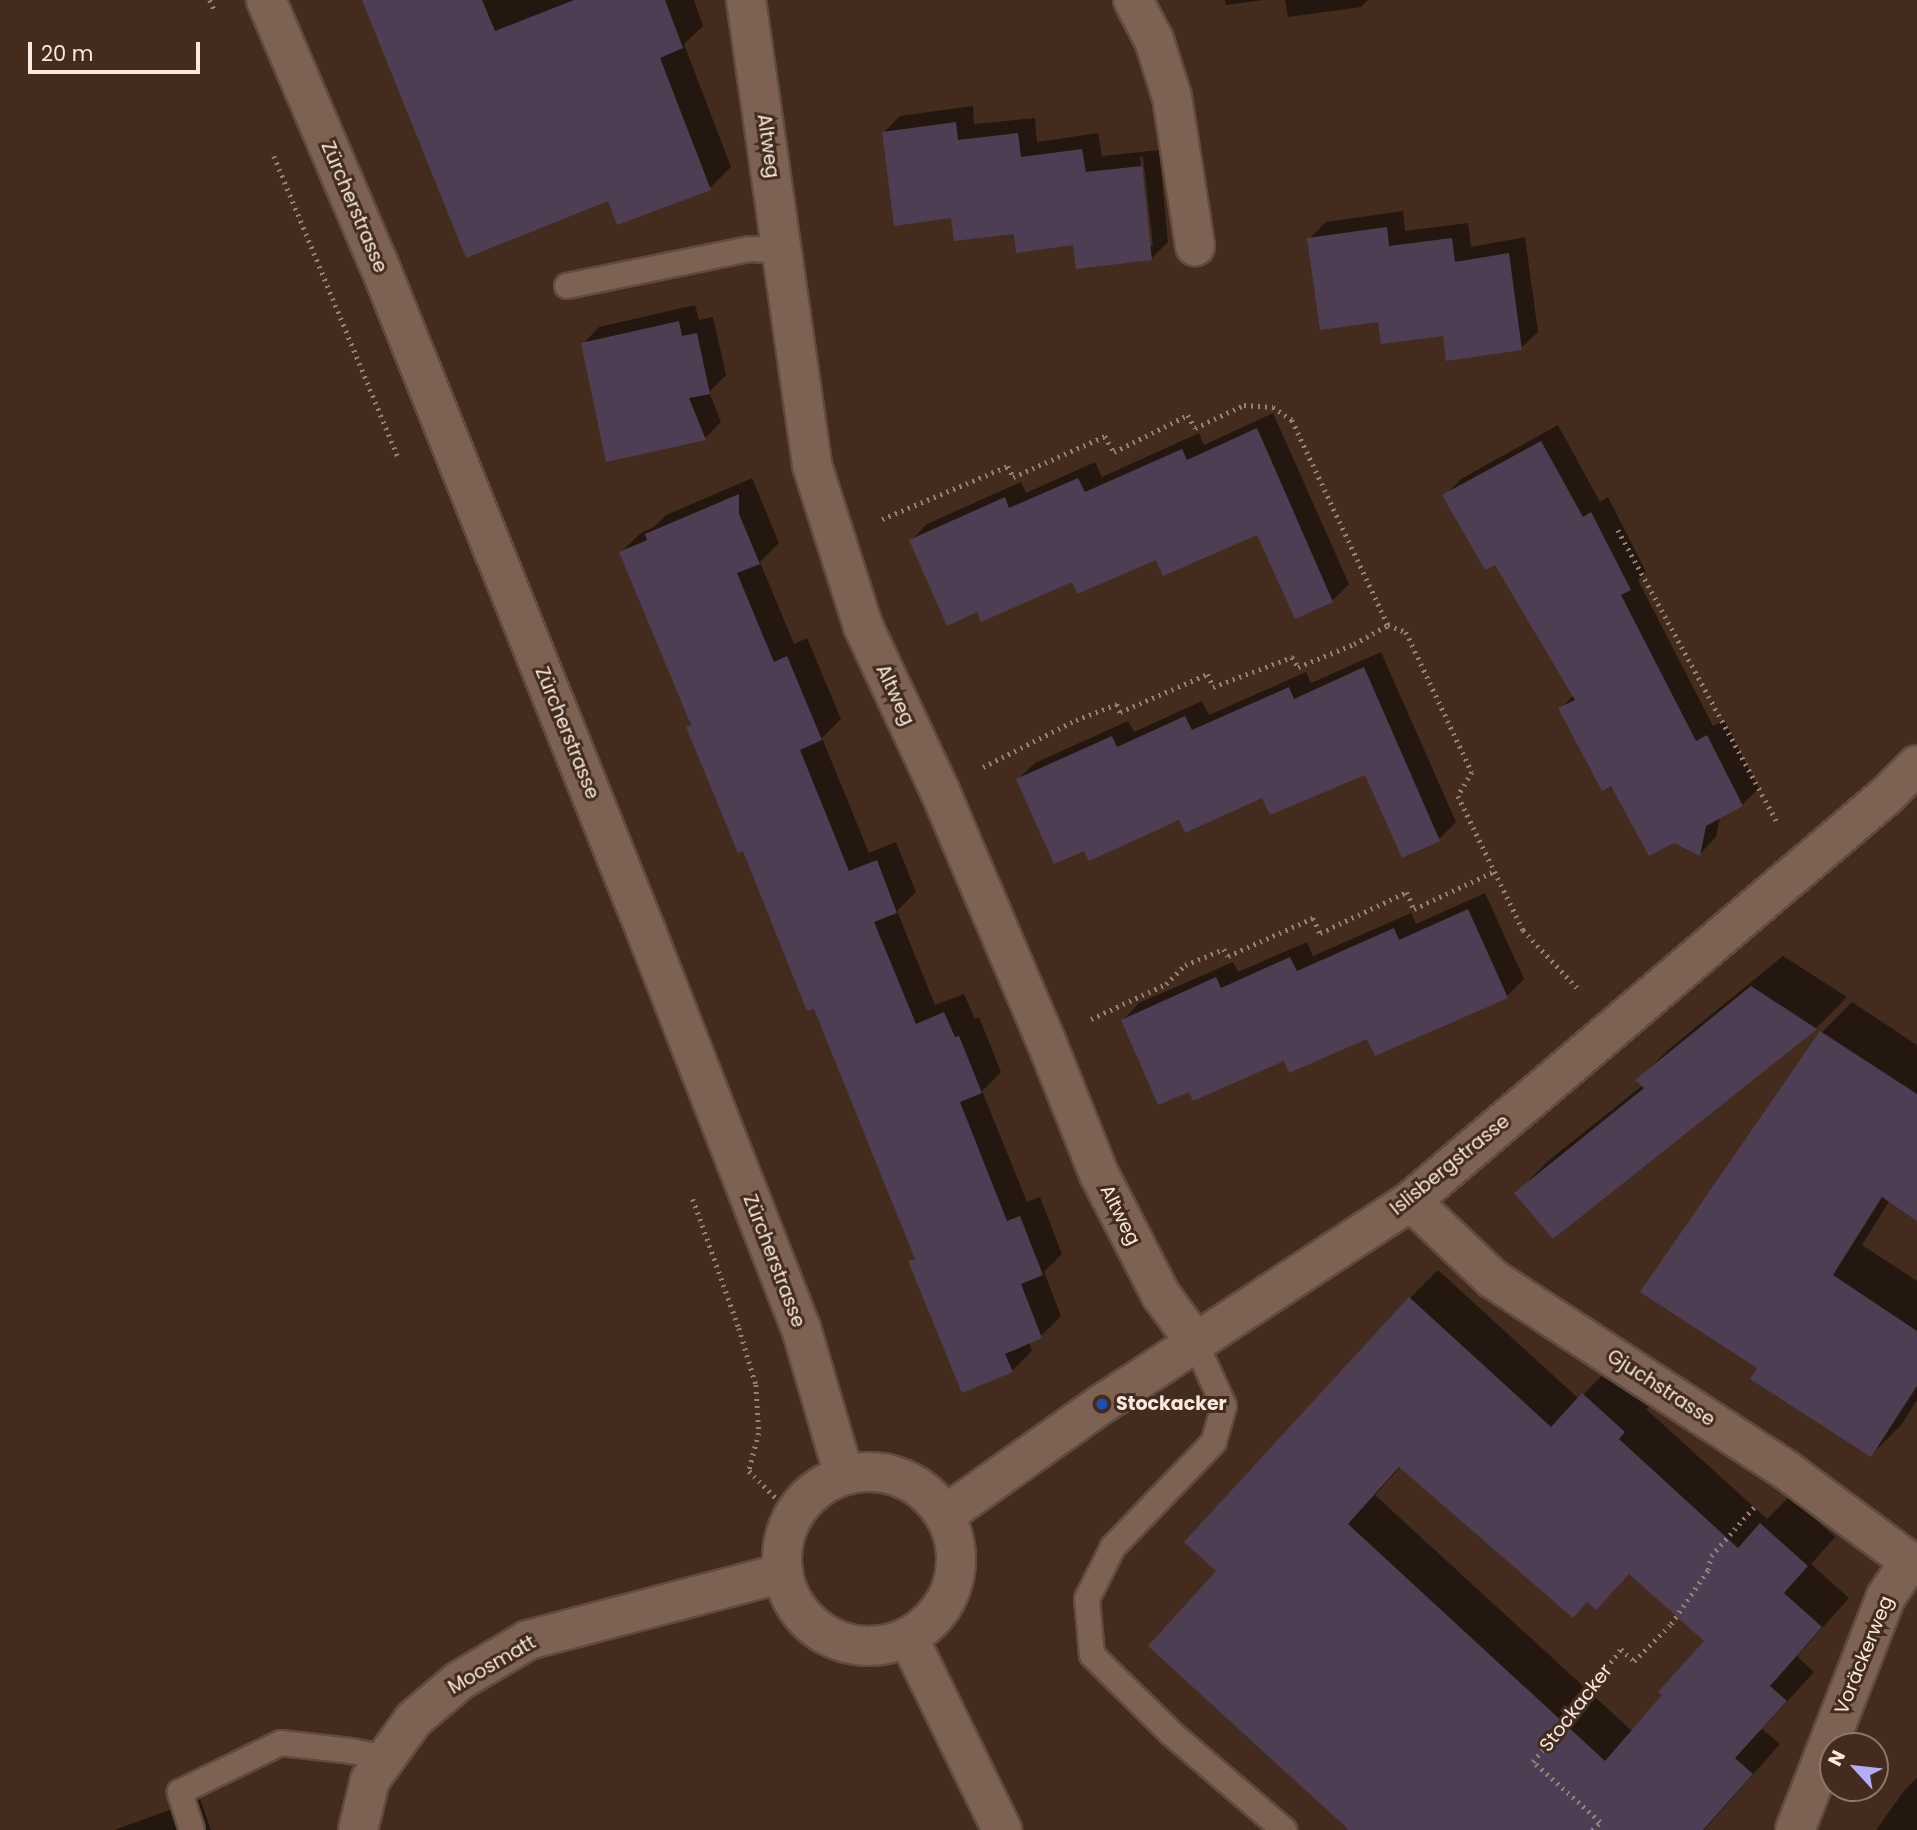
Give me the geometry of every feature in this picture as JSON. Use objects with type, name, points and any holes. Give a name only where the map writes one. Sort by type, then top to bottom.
[{"type":"street","name":"Zürcherstrasse","points":[[266,0],[385,280],[652,944],[801,1328],[844,1475]]},
{"type":"street","name":"Altweg","points":[[746,0],[812,465],[863,626],[939,789],[1099,1174],[1161,1295],[1195,1342]]},
{"type":"street","points":[[1133,0],[1154,40],[1172,97],[1195,246]]},
{"type":"street","name":"Islisbergstrasse","points":[[946,1515],[1195,1342],[1411,1201],[1808,862],[1917,765]]},
{"type":"street","name":"Gjuchstrasse","points":[[1411,1201],[1493,1279],[1786,1471],[1913,1565]]},
{"type":"street","points":[[867,1471],[891,1473],[912,1482],[932,1496],[946,1515],[955,1537],[957,1561],[953,1584],[943,1606],[928,1624],[908,1637],[886,1645],[862,1647],[840,1642],[819,1631],[802,1615],[790,1596],[783,1573],[785,1534],[793,1516],[823,1484],[844,1475],[867,1471]]},
{"type":"street","name":"Voräckerweg","points":[[1794,1830],[1886,1597],[1913,1565]]},
{"type":"street","name":"Moosmatt","points":[[358,1830],[370,1780],[414,1718],[458,1681],[528,1640],[783,1573]]},
{"type":"street","points":[[908,1637],[1002,1830]]},
{"type":"lane","points":[[567,286],[749,249],[783,251]]},
{"type":"lane","points":[[1195,1342],[1224,1406],[1214,1442],[1113,1547],[1087,1599],[1092,1655],[1172,1734],[1284,1830]]},
{"type":"lane","points":[[192,1830],[180,1792],[281,1744],[351,1751],[386,1758]]},
{"type":"path","points":[[210,0],[215,13]]},
{"type":"path","points":[[274,154],[401,462]]},
{"type":"path","points":[[934,498],[1008,466],[1013,477],[1105,436],[1114,452],[1188,415],[1195,428],[1244,405],[1273,407],[1292,420],[1388,625],[1406,632],[1472,772],[1458,796],[1523,930],[1563,970],[1611,1030]]},
{"type":"path","points":[[1618,530],[1783,832],[1808,862]]},
{"type":"path","points":[[939,789],[1076,720],[1117,704],[1121,712],[1208,674],[1213,687],[1292,657],[1298,667],[1354,644],[1388,625]]},
{"type":"path","points":[[1115,1007],[1166,984],[1185,965],[1224,949],[1228,956],[1313,918],[1320,933],[1407,892],[1414,909],[1495,871]]},
{"type":"path","points":[[692,1197],[739,1328],[756,1385],[759,1433],[749,1471],[793,1516]]},
{"type":"path","name":"Stockacker","points":[[1592,1830],[1600,1822],[1533,1762],[1621,1649],[1634,1661],[1671,1624],[1708,1570],[1711,1556],[1786,1471]]},
{"type":"building","points":[[362,0],[482,0],[495,31],[574,0],[665,0],[683,48],[660,58],[711,190],[617,225],[608,201],[466,258]]},
{"type":"building","points":[[956,122],[958,140],[1018,133],[1021,157],[1082,149],[1086,172],[1142,166],[1152,260],[1076,269],[1073,245],[1016,253],[1014,234],[954,241],[951,218],[894,226],[882,132]]},
{"type":"building","points":[[1387,227],[1389,246],[1452,238],[1455,262],[1509,253],[1522,350],[1446,361],[1443,336],[1381,344],[1378,322],[1320,330],[1307,238]]},
{"type":"building","points":[[679,321],[682,336],[697,333],[710,394],[689,398],[706,440],[606,462],[581,343]]},
{"type":"building","points":[[1257,428],[1333,602],[1295,619],[1257,535],[1163,576],[1156,560],[1077,594],[1072,582],[981,622],[977,612],[947,626],[909,540],[1005,497],[1009,508],[1078,478],[1085,492],[1182,449],[1187,460]]},
{"type":"building","points":[[1541,441],[1583,517],[1591,512],[1631,590],[1621,595],[1696,741],[1707,735],[1743,806],[1706,826],[1700,856],[1674,843],[1649,856],[1611,786],[1602,791],[1558,708],[1575,700],[1495,565],[1485,570],[1442,495]]},
{"type":"building","points":[[739,494],[739,514],[760,564],[737,573],[774,662],[787,656],[822,740],[800,750],[849,871],[877,860],[897,913],[874,922],[916,1024],[944,1012],[955,1037],[959,1036],[982,1093],[960,1102],[1007,1221],[1020,1216],[1043,1275],[1021,1284],[1042,1338],[1005,1354],[1013,1372],[962,1393],[908,1261],[915,1259],[814,1009],[807,1011],[743,851],[738,853],[686,727],[691,725],[619,552],[647,540],[645,534]]},
{"type":"building","points":[[1364,667],[1440,841],[1402,858],[1365,775],[1270,815],[1262,798],[1185,833],[1179,820],[1089,861],[1084,851],[1054,864],[1016,779],[1112,736],[1117,747],[1185,716],[1192,730],[1289,687],[1294,699]]},
{"type":"building","points":[[1468,909],[1508,998],[1375,1056],[1367,1039],[1289,1073],[1284,1061],[1193,1101],[1189,1092],[1158,1105],[1121,1020],[1216,977],[1221,988],[1290,957],[1297,971],[1394,928],[1399,940]]},
{"type":"building","points":[[1751,986],[1817,1029],[1553,1239],[1514,1193],[1644,1088],[1635,1080]]},
{"type":"building","points":[[1820,1031],[1917,1094],[1917,1221],[1882,1197],[1833,1275],[1917,1331],[1917,1386],[1871,1457],[1750,1379],[1757,1368],[1640,1292]]},
{"type":"building","points":[[1409,1297],[1551,1427],[1582,1393],[1625,1432],[1619,1439],[1738,1548],[1760,1523],[1808,1566],[1784,1593],[1822,1627],[1770,1686],[1787,1701],[1735,1758],[1753,1774],[1703,1830],[1349,1830],[1148,1646],[1216,1571],[1184,1542]],"holes":[[[1399,1467],[1573,1618],[1587,1602],[1596,1610],[1629,1574],[1704,1641],[1658,1692],[1662,1695],[1605,1761],[1348,1524]]]},
{"type":"place","name":"Stockacker","points":[[1102,1404]]}]
